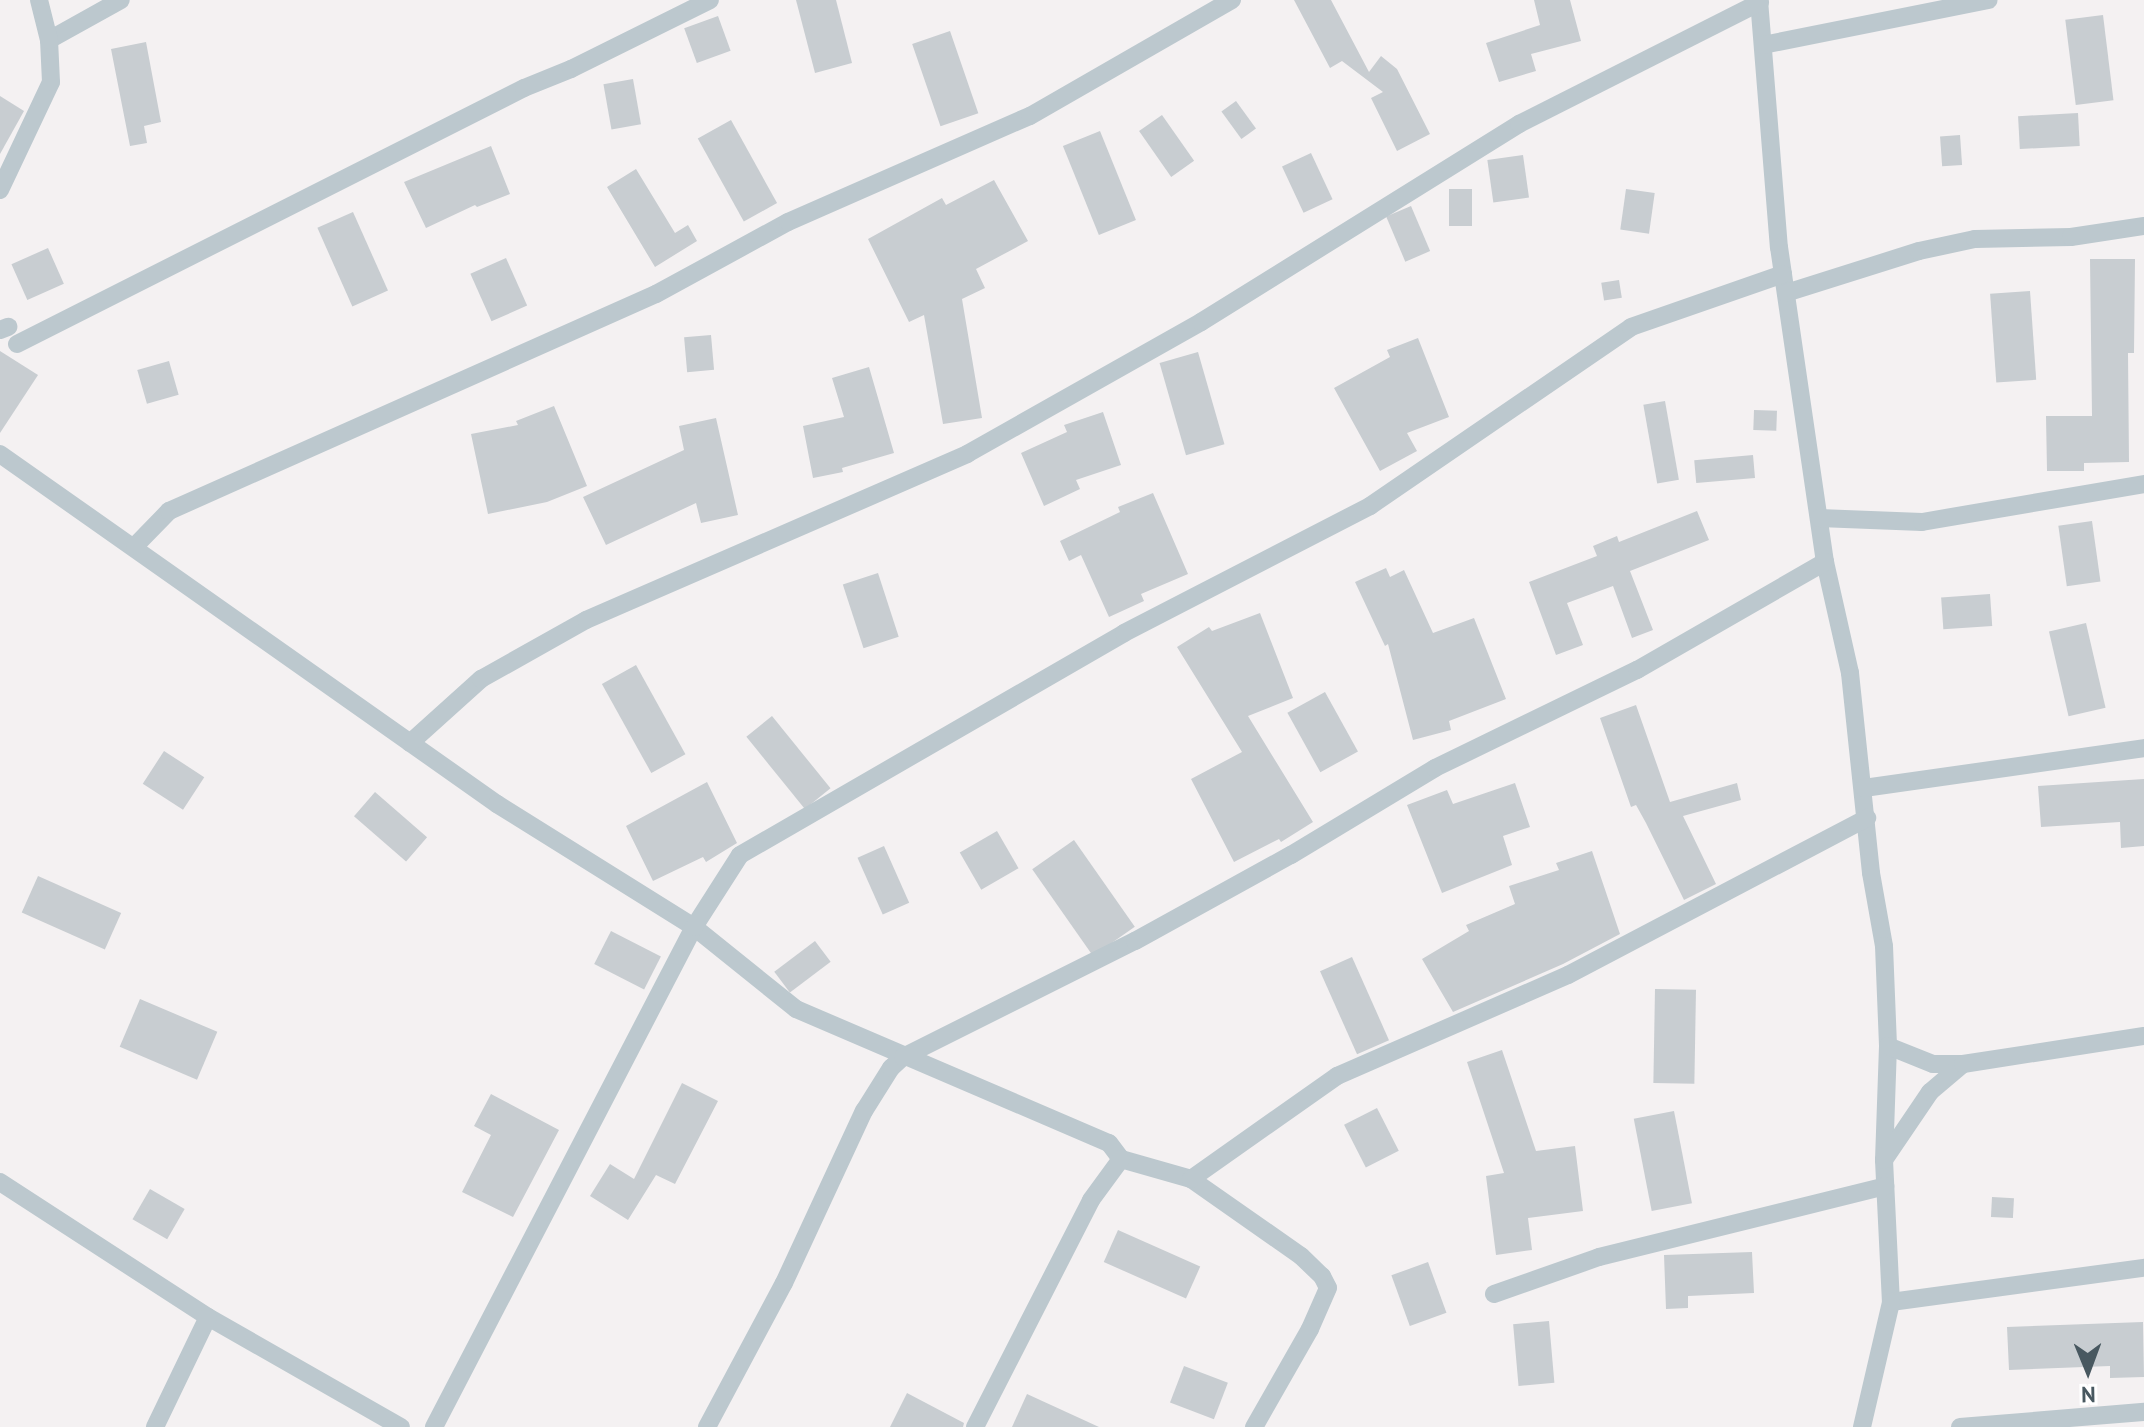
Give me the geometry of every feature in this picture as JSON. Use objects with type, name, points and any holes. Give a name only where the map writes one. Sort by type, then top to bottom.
[{"type":"street","points":[[0,190],[51,82],[49,40],[39,0]]},
{"type":"street","points":[[49,40],[121,0]]},
{"type":"street","points":[[17,344],[524,88],[571,69],[710,0]]},
{"type":"street","points":[[135,546],[169,511],[656,294],[788,222],[1030,116],[1232,0]]},
{"type":"street","points":[[1763,45],[1989,0]]},
{"type":"street","points":[[410,743],[481,679],[586,620],[967,454],[1201,322],[1519,124],[1760,1],[1783,274],[1825,562],[1850,673],[1884,946],[1888,1046],[1884,1160],[1891,1302],[1862,1427]]},
{"type":"street","points":[[1786,293],[1962,241],[2071,237],[2144,226]]},
{"type":"street","points":[[434,1427],[694,927],[740,855],[1124,633],[1370,506],[1631,327],[1783,274]]},
{"type":"street","points":[[0,454],[135,546],[497,804],[694,927],[796,1009],[1109,1143],[1121,1159],[1191,1179],[1301,1256],[1322,1276],[1328,1288],[1310,1329],[1254,1427]]},
{"type":"street","points":[[1819,518],[1922,522],[2144,484]]},
{"type":"street","points":[[707,1427],[784,1283],[864,1111],[891,1068],[903,1057],[1135,941],[1291,855],[1435,768],[1637,670],[1825,562]]},
{"type":"street","points":[[1864,788],[2144,748]]},
{"type":"street","points":[[1191,1179],[1337,1076],[1568,975],[1867,818]]},
{"type":"street","points":[[1888,1046],[1933,1064],[1963,1064],[2144,1036]]},
{"type":"street","points":[[1884,1160],[1930,1092],[1963,1064]]},
{"type":"street","points":[[975,1427],[1091,1200],[1121,1159]]},
{"type":"street","points":[[1494,1294],[1599,1257],[1885,1186]]},
{"type":"street","points":[[3,1190],[208,1317],[401,1427]]},
{"type":"street","points":[[1891,1302],[2144,1268]]},
{"type":"street","points":[[155,1427],[208,1317]]},
{"type":"street","points":[[1960,1427],[2144,1412]]},
{"type":"building","points":[[796,0],[836,0],[852,63],[815,73]]},
{"type":"building","points":[[1294,0],[1331,0],[1369,72],[1381,56],[1397,69],[1430,134],[1397,151],[1371,98],[1383,92],[1342,61],[1330,68]]},
{"type":"building","points":[[1534,0],[1570,0],[1581,41],[1531,54],[1536,71],[1499,82],[1486,43],[1540,25]]},
{"type":"building","points":[[2103,15],[2113,100],[2076,105],[2065,20]]},
{"type":"building","points":[[718,16],[731,51],[697,63],[684,28]]},
{"type":"building","points":[[950,31],[978,113],[941,126],[912,44]]},
{"type":"building","points":[[146,42],[161,122],[144,126],[147,143],[130,146],[111,49]]},
{"type":"building","points":[[633,79],[641,124],[611,130],[603,84]]},
{"type":"building","points":[[0,96],[24,111],[0,154]]},
{"type":"building","points":[[1236,101],[1256,129],[1241,139],[1221,112]]},
{"type":"building","points":[[2078,113],[2080,146],[2020,149],[2018,116]]},
{"type":"building","points":[[1162,115],[1194,161],[1171,177],[1139,131]]},
{"type":"building","points":[[731,120],[777,203],[744,222],[698,138]]},
{"type":"building","points":[[1100,131],[1136,220],[1099,235],[1063,146]]},
{"type":"building","points":[[1960,135],[1962,165],[1942,166],[1940,136]]},
{"type":"building","points":[[491,146],[510,194],[477,207],[475,205],[426,228],[404,182]]},
{"type":"building","points":[[1311,153],[1333,199],[1304,213],[1282,167]]},
{"type":"building","points":[[1523,155],[1529,198],[1493,203],[1487,160]]},
{"type":"building","points":[[636,169],[675,233],[688,225],[697,241],[655,267],[607,187]]},
{"type":"building","points":[[994,180],[1028,241],[976,269],[985,288],[962,299],[982,418],[943,424],[924,315],[909,322],[868,239],[942,198],[946,205]]},
{"type":"building","points":[[1449,189],[1472,189],[1472,226],[1449,226]]},
{"type":"building","points":[[1626,189],[1655,193],[1649,234],[1620,230]]},
{"type":"building","points":[[1411,206],[1430,251],[1405,262],[1386,217]]},
{"type":"building","points":[[353,212],[388,291],[352,306],[317,228]]},
{"type":"building","points":[[48,248],[64,284],[27,300],[11,264]]},
{"type":"building","points":[[506,258],[527,306],[492,321],[470,274]]},
{"type":"building","points":[[2090,259],[2135,259],[2134,353],[2128,353],[2129,462],[2084,463],[2084,471],[2047,471],[2046,416],[2092,416]]},
{"type":"building","points":[[1619,280],[1622,298],[1604,301],[1601,283]]},
{"type":"building","points":[[2030,291],[2036,380],[1996,383],[1990,294]]},
{"type":"building","points":[[711,335],[714,370],[687,372],[684,337]]},
{"type":"building","points":[[1418,338],[1449,417],[1407,433],[1417,451],[1380,471],[1334,388],[1390,357],[1387,350]]},
{"type":"building","points":[[0,351],[38,375],[0,433]]},
{"type":"building","points":[[1198,352],[1224,444],[1186,455],[1160,363]]},
{"type":"building","points":[[169,361],[179,395],[147,404],[137,370]]},
{"type":"building","points":[[869,367],[894,453],[842,468],[843,472],[813,478],[803,426],[844,417],[832,378]]},
{"type":"building","points":[[1665,401],[1679,480],[1657,484],[1643,405]]},
{"type":"building","points":[[554,406],[587,486],[547,502],[488,514],[471,434],[518,425],[516,421]]},
{"type":"building","points":[[1754,410],[1777,411],[1776,431],[1753,430]]},
{"type":"building","points":[[1103,412],[1121,465],[1076,480],[1080,489],[1044,506],[1021,453],[1067,432],[1064,425]]},
{"type":"building","points":[[716,418],[738,515],[701,523],[696,503],[606,545],[583,497],[684,450],[679,426]]},
{"type":"building","points":[[1753,455],[1755,478],[1696,483],[1694,460]]},
{"type":"building","points":[[1153,493],[1188,574],[1141,594],[1144,601],[1109,617],[1081,555],[1069,561],[1060,541],[1120,512],[1118,507]]},
{"type":"building","points":[[1697,511],[1709,540],[1630,571],[1653,630],[1632,638],[1613,586],[1567,603],[1583,645],[1556,655],[1529,582],[1597,556],[1593,546],[1617,536],[1619,542]]},
{"type":"building","points":[[2092,521],[2100,581],[2067,586],[2058,526]]},
{"type":"building","points":[[1386,568],[1390,577],[1404,570],[1433,633],[1474,618],[1506,699],[1449,721],[1451,730],[1413,740],[1388,644],[1385,646],[1355,582]]},
{"type":"building","points":[[878,573],[899,637],[864,648],[843,584]]},
{"type":"building","points":[[1990,594],[1992,626],[1943,629],[1941,597]]},
{"type":"building","points":[[1260,613],[1293,698],[1248,716],[1313,822],[1281,842],[1279,839],[1234,862],[1191,779],[1242,752],[1177,647],[1209,627],[1212,631]]},
{"type":"building","points":[[2086,623],[2106,708],[2069,716],[2049,632]]},
{"type":"building","points":[[636,665],[685,754],[651,773],[602,684]]},
{"type":"building","points":[[1325,692],[1358,751],[1320,772],[1287,713]]},
{"type":"building","points":[[1636,705],[1670,802],[1737,783],[1741,800],[1683,816],[1716,884],[1684,900],[1636,805],[1631,807],[1600,718]]},
{"type":"building","points":[[772,716],[831,788],[805,809],[746,737]]},
{"type":"building","points":[[164,751],[204,777],[183,810],[143,784]]},
{"type":"building","points":[[2144,779],[2144,846],[2121,848],[2120,822],[2041,827],[2038,786]]},
{"type":"building","points":[[707,782],[737,843],[706,862],[703,857],[653,881],[626,826]]},
{"type":"building","points":[[1515,783],[1530,827],[1503,836],[1512,865],[1442,893],[1407,805],[1447,790],[1453,804]]},
{"type":"building","points":[[375,792],[427,837],[406,861],[354,816]]},
{"type":"building","points":[[997,831],[1018,868],[981,890],[960,852]]},
{"type":"building","points":[[1074,840],[1135,927],[1093,956],[1032,869]]},
{"type":"building","points":[[884,846],[909,903],[883,914],[858,858]]},
{"type":"building","points":[[1592,851],[1620,934],[1563,964],[1453,1012],[1422,959],[1469,931],[1466,925],[1515,904],[1509,886],[1559,870],[1556,863]]},
{"type":"building","points":[[38,876],[121,913],[105,950],[22,913]]},
{"type":"building","points":[[611,931],[661,956],[644,989],[594,964]]},
{"type":"building","points":[[815,941],[831,962],[790,992],[774,972]]},
{"type":"building","points":[[1352,957],[1389,1040],[1357,1054],[1320,971]]},
{"type":"building","points":[[1655,989],[1696,990],[1694,1084],[1653,1083]]},
{"type":"building","points":[[140,999],[217,1032],[197,1080],[120,1047]]},
{"type":"building","points":[[1502,1050],[1536,1151],[1575,1146],[1583,1211],[1528,1218],[1532,1250],[1496,1255],[1486,1176],[1504,1173],[1467,1062]]},
{"type":"building","points":[[682,1083],[718,1101],[675,1184],[656,1175],[628,1220],[590,1196],[610,1164],[634,1179]]},
{"type":"building","points":[[491,1094],[559,1130],[513,1217],[462,1192],[491,1135],[474,1126]]},
{"type":"building","points":[[1377,1108],[1399,1151],[1366,1168],[1344,1125]]},
{"type":"building","points":[[1674,1111],[1692,1203],[1652,1211],[1634,1119]]},
{"type":"building","points":[[150,1189],[185,1209],[167,1239],[132,1219]]},
{"type":"building","points":[[1992,1197],[2014,1198],[2013,1218],[1991,1217]]},
{"type":"building","points":[[1118,1230],[1200,1267],[1186,1299],[1104,1262]]},
{"type":"building","points":[[1752,1252],[1754,1293],[1688,1296],[1688,1308],[1666,1309],[1664,1255]]},
{"type":"building","points":[[1428,1262],[1446,1313],[1410,1326],[1391,1275]]},
{"type":"building","points":[[1549,1321],[1554,1383],[1519,1386],[1513,1324]]},
{"type":"building","points":[[2143,1322],[2144,1377],[2110,1378],[2110,1366],[2009,1370],[2007,1327]]},
{"type":"building","points":[[1184,1366],[1228,1383],[1214,1419],[1170,1402]]},
{"type":"building","points":[[907,1393],[964,1423],[963,1427],[890,1427]]},
{"type":"building","points":[[1027,1394],[1099,1427],[1012,1427]]}]
